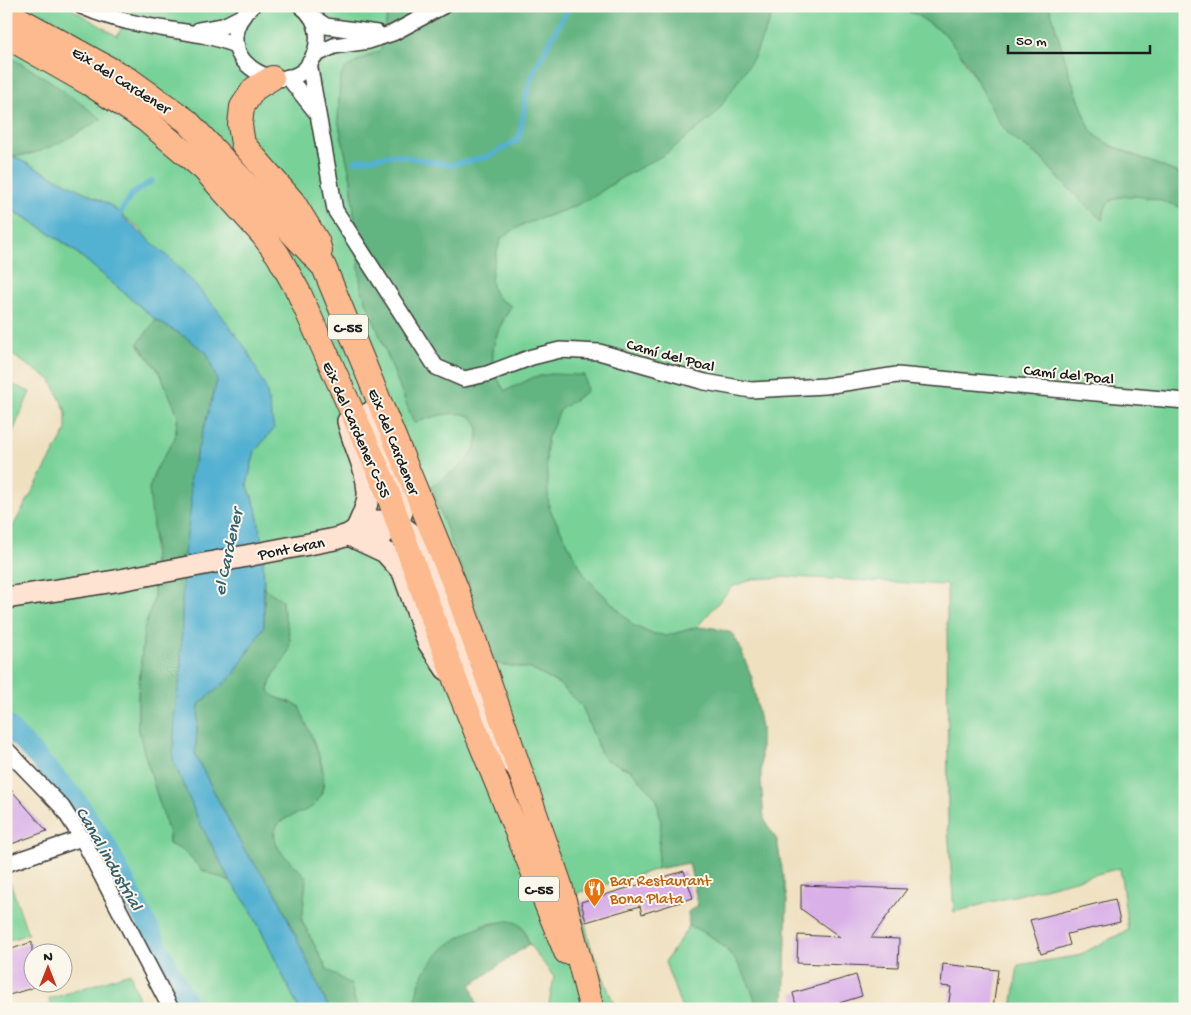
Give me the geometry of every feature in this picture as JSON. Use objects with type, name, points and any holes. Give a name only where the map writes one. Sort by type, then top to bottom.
[{"type":"main road","name":"Eix del Cardener","points":[[6,12],[131,81],[187,121],[324,267],[456,588],[560,885],[591,1007]]},
{"type":"main road","name":"Eix del Cardener C-55","points":[[6,36],[90,84],[146,120],[204,169],[263,234],[278,255],[299,293],[384,483],[396,522],[439,631],[457,685]]},
{"type":"main road","points":[[280,78],[254,89],[242,107],[240,125],[244,144],[293,202],[317,241],[324,267]]},
{"type":"main road","name":"Eix del Cardener","points":[[457,685],[549,914],[591,1007]]},
{"type":"street","points":[[81,6],[118,20],[190,31],[220,38],[237,46]]},
{"type":"street","points":[[247,11],[238,28],[237,46],[241,58],[249,68],[259,75],[280,78],[300,72],[311,60],[334,46],[368,41],[393,33],[444,6]]},
{"type":"street","points":[[190,31],[223,26],[247,11]]},
{"type":"street","points":[[306,11],[326,26],[368,34],[393,33]]},
{"type":"street","name":"Camí del Poal","points":[[306,11],[315,23],[318,40],[311,60],[335,210],[436,367],[464,379],[487,374],[532,357],[560,350],[598,352],[705,382],[751,390],[825,386],[897,375],[1185,401]]},
{"type":"street","points":[[280,78],[319,115]]},
{"type":"street","points":[[353,338],[362,390],[397,477],[402,511],[396,522],[416,538],[438,587],[483,715],[497,745],[520,771]]},
{"type":"street","points":[[341,386],[351,438],[363,465],[368,492],[366,506],[351,536],[385,552],[403,572],[428,642],[457,685]]},
{"type":"street","name":"Pont Gran","points":[[6,598],[115,581],[351,536],[384,534],[396,522]]},
{"type":"street","points":[[6,749],[62,807],[82,838],[171,1009]]},
{"type":"street","points":[[6,864],[82,838]]},
{"type":"green space","points":[[6,6],[67,6],[117,36],[134,6],[389,6],[381,50],[357,61],[340,79],[338,120],[351,180],[361,288],[414,423],[453,413],[472,417],[477,424],[478,437],[469,458],[459,468],[445,477],[496,663],[531,669],[559,684],[582,706],[601,754],[622,767],[631,770],[657,799],[661,823],[657,869],[577,893],[590,944],[616,1009],[548,1009],[554,977],[529,944],[523,927],[500,922],[483,925],[442,951],[431,963],[418,986],[415,1009],[357,1009],[351,985],[327,969],[302,921],[306,878],[278,848],[275,833],[278,826],[284,820],[316,802],[321,795],[323,771],[316,747],[291,702],[275,697],[269,691],[269,683],[290,640],[281,600],[264,588],[263,546],[256,508],[247,484],[255,451],[274,429],[141,230],[110,205],[14,157],[42,151],[47,79],[6,55]]},
{"type":"green space","points":[[389,6],[780,6],[775,8],[754,57],[715,115],[667,153],[616,181],[595,196],[573,207],[522,225],[501,238],[491,276],[493,291],[497,297],[511,306],[500,327],[493,348],[494,368],[505,391],[534,377],[551,374],[584,375],[587,391],[561,409],[547,439],[546,457],[549,508],[585,576],[634,626],[650,633],[666,636],[697,627],[714,628],[732,633],[740,647],[752,678],[761,728],[761,781],[764,819],[777,840],[787,900],[784,1009],[758,1009],[742,970],[725,948],[715,939],[689,926],[688,912],[698,905],[689,863],[657,869],[661,823],[657,799],[631,770],[606,760],[601,754],[582,706],[559,684],[531,669],[496,664],[431,487],[468,459],[478,437],[476,422],[470,416],[452,414],[441,415],[414,423],[361,288],[351,180],[338,120],[340,79],[345,68],[381,50]]},
{"type":"green space","points":[[780,6],[892,6],[915,14],[944,33],[956,47],[1011,137],[1040,157],[1063,183],[1102,220],[1107,205],[1114,199],[1123,196],[1156,199],[1185,209],[1185,1009],[1012,1009],[1018,965],[1077,956],[1128,930],[1120,868],[954,912],[948,827],[947,585],[792,577],[752,579],[732,587],[697,627],[666,636],[650,633],[634,626],[585,576],[549,508],[546,475],[547,439],[560,409],[587,391],[551,374],[505,391],[498,379],[494,369],[493,348],[511,306],[500,300],[493,291],[491,276],[501,238],[522,225],[573,207],[616,182],[754,57],[775,8]]},
{"type":"green space","points":[[892,6],[1049,6],[1070,76],[1090,129],[1096,136],[1112,146],[1185,176],[1185,209],[1144,197],[1123,197],[1114,199],[1107,205],[1102,220],[1063,183],[1040,157],[1011,137],[1000,123],[967,62],[944,33],[915,14]]},
{"type":"green space","points":[[1049,6],[1185,6],[1185,176],[1103,142],[1090,129],[1070,76]]},
{"type":"green space","points":[[6,55],[47,79],[102,119],[41,151],[16,155],[6,153]]},
{"type":"green space","points":[[6,208],[47,231],[66,245],[156,320],[138,344],[160,373],[178,415],[175,438],[153,475],[154,599],[144,629],[138,695],[138,727],[169,834],[169,844],[184,851],[202,870],[231,882],[251,910],[299,1009],[183,1009],[111,866],[68,799],[6,733],[6,539],[66,431],[66,412],[51,380],[6,351]]},
{"type":"green space","points":[[156,320],[187,338],[207,353],[217,381],[190,477],[191,506],[183,562],[181,670],[175,712],[173,760],[197,817],[231,882],[202,870],[184,851],[169,844],[169,834],[138,727],[138,695],[144,629],[154,599],[155,546],[149,489],[156,469],[175,438],[178,415],[160,373],[138,343]]},
{"type":"green space","points":[[6,382],[30,392],[6,448]]},
{"type":"green space","points":[[264,588],[282,600],[290,637],[289,650],[271,680],[269,691],[275,697],[299,706],[317,749],[323,772],[321,794],[316,803],[306,810],[284,819],[274,829],[274,837],[280,850],[306,878],[302,921],[327,969],[351,985],[357,1009],[329,1009],[276,893],[243,848],[195,755],[199,704],[233,676],[264,626]]},
{"type":"green space","points":[[8,876],[28,934],[6,941],[6,877]]},
{"type":"green space","points":[[509,921],[520,926],[525,932],[529,944],[471,985],[478,1009],[415,1009],[417,991],[423,975],[433,960],[445,948],[459,937],[475,929]]},
{"type":"green space","points":[[689,926],[715,939],[725,948],[742,970],[758,1009],[682,1009],[665,962]]},
{"type":"green space","points":[[130,973],[142,1009],[52,1009],[49,999]]},
{"type":"water","name":"el Cardener","points":[[6,153],[110,205],[178,266],[216,308],[247,350],[266,389],[274,429],[255,451],[247,484],[256,508],[263,546],[264,626],[233,676],[199,704],[195,755],[243,848],[276,893],[329,1009],[299,1009],[251,910],[231,882],[197,817],[173,760],[175,712],[181,670],[183,562],[191,506],[190,477],[217,381],[207,353],[187,338],[156,320],[69,246],[25,217],[6,208]]},
{"type":"building","points":[[6,784],[47,831],[6,846]]},
{"type":"building","points":[[684,871],[693,898],[642,914],[640,906],[586,922],[581,902]]},
{"type":"building","points":[[801,885],[907,889],[871,938],[899,939],[898,967],[797,963],[798,935],[840,937],[801,909]]},
{"type":"building","points":[[1115,899],[1120,922],[1067,934],[1070,945],[1041,954],[1030,920]]},
{"type":"building","points":[[22,945],[22,991],[6,996],[6,951]]},
{"type":"building","points":[[943,964],[998,970],[993,1009],[948,1009],[951,987],[941,986]]},
{"type":"building","points":[[856,975],[862,996],[836,1004],[838,1009],[797,1009],[793,993]]},
{"type":"waterway","points":[[355,161],[395,155],[451,165],[490,156],[519,139],[527,92],[534,71],[569,6]]},
{"type":"waterway","points":[[117,218],[132,194],[152,181]]},
{"type":"waterway","name":"Canal industrial","points":[[6,724],[74,797],[106,845],[190,1009]]},
{"type":"place","name":"Bar Restaurant Bona Plata","points":[[594,907]]}]
